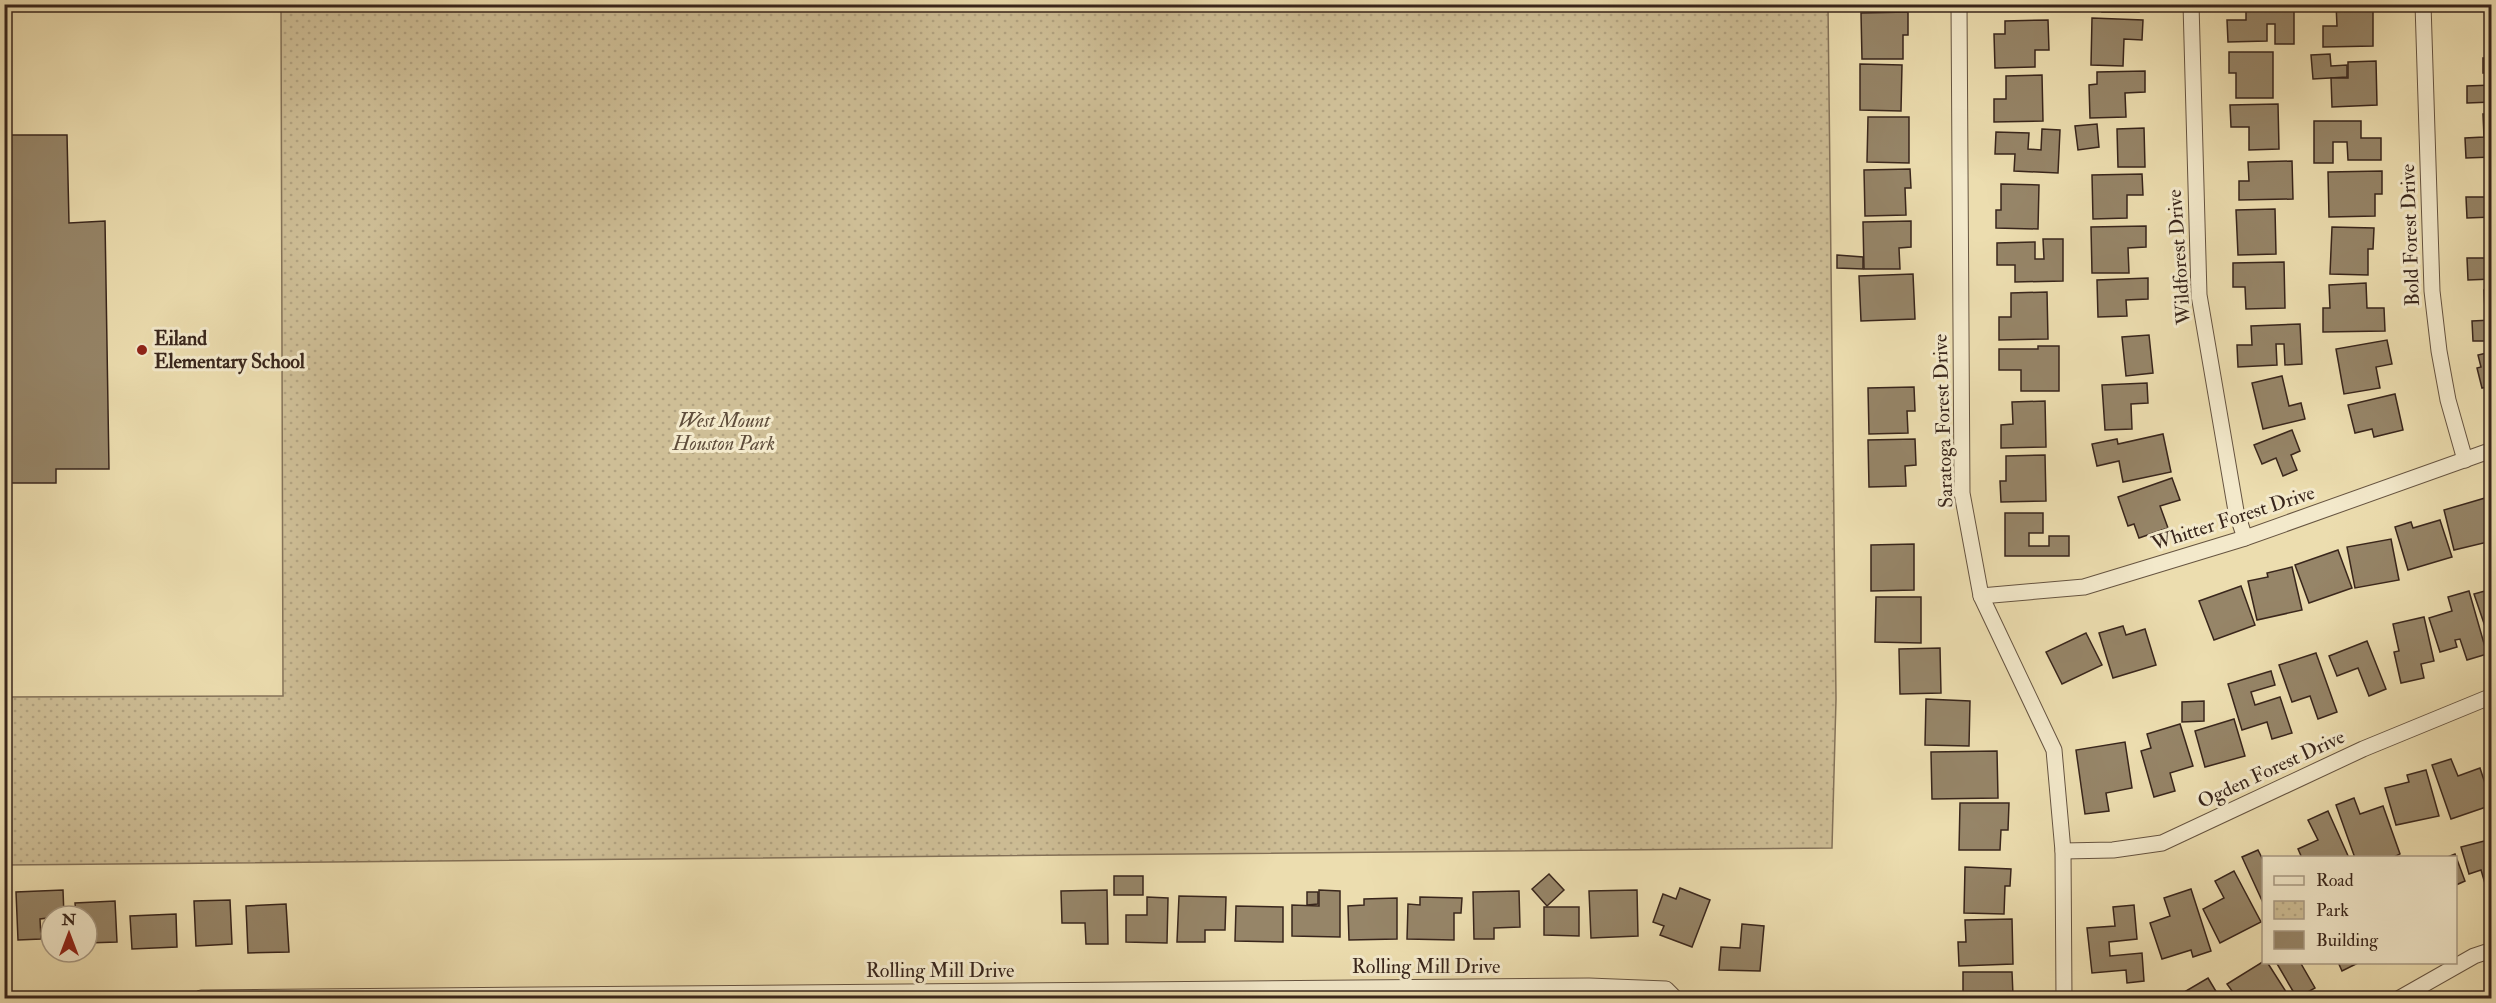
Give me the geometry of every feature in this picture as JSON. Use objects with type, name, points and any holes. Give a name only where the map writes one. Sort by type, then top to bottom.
[{"type":"street","name":"Saratoga Forest Drive","points":[[1959,4],[1962,493],[1981,596],[2054,750],[2063,851],[2064,999]]},
{"type":"street","name":"Wildforest Drive","points":[[2191,4],[2199,295],[2236,511],[2245,538]]},
{"type":"street","name":"Bold Forest Drive","points":[[2423,4],[2432,291],[2446,390],[2465,460]]},
{"type":"street","name":"Whitter Forest Drive","points":[[1981,596],[2084,587],[2245,538],[2492,450]]},
{"type":"street","name":"Ogden Forest Drive","points":[[2063,851],[2113,850],[2162,843],[2363,748],[2492,696]]},
{"type":"street","points":[[2400,999],[2474,956],[2492,950]]},
{"type":"street","name":"Rolling Mill Drive","points":[[201,999],[717,996],[1589,986],[1666,988],[1675,999]]},
{"type":"green space","name":"West Mount Houston Park","points":[[281,5],[1828,5],[1836,699],[1832,848],[5,865],[5,697],[283,696]]},
{"type":"building","points":[[1996,4],[2034,4],[2034,8],[1996,9]]},
{"type":"building","points":[[2102,4],[2139,4],[2139,12],[2102,12]]},
{"type":"building","points":[[2246,4],[2294,4],[2294,44],[2275,44],[2275,24],[2267,24],[2267,41],[2228,42],[2227,20],[2246,20]]},
{"type":"building","points":[[2336,4],[2373,4],[2373,46],[2323,47],[2323,26],[2337,26]]},
{"type":"building","points":[[1908,12],[1908,35],[1903,35],[1903,59],[1862,59],[1861,13]]},
{"type":"building","points":[[2092,18],[2143,20],[2142,40],[2124,39],[2123,66],[2091,65]]},
{"type":"building","points":[[2048,20],[2049,50],[2035,50],[2035,67],[1995,68],[1994,34],[2005,34],[2005,21]]},
{"type":"building","points":[[2229,52],[2273,52],[2273,98],[2236,98],[2236,73],[2229,73]]},
{"type":"building","points":[[2330,54],[2331,66],[2347,65],[2347,77],[2313,79],[2311,55]]},
{"type":"building","points":[[2483,58],[2492,58],[2492,73],[2483,73]]},
{"type":"building","points":[[2376,61],[2377,105],[2332,107],[2331,78],[2348,78],[2348,62]]},
{"type":"building","points":[[1860,64],[1902,65],[1901,111],[1860,110]]},
{"type":"building","points":[[2145,71],[2145,92],[2125,93],[2126,117],[2090,118],[2089,85],[2097,84],[2097,72]]},
{"type":"building","points":[[2042,75],[2043,121],[1994,122],[1994,99],[2006,99],[2006,76]]},
{"type":"building","points":[[2492,85],[2492,102],[2467,103],[2467,86]]},
{"type":"building","points":[[2278,104],[2279,149],[2249,150],[2249,127],[2231,127],[2230,105]]},
{"type":"building","points":[[2483,114],[2492,114],[2492,157],[2466,158],[2465,138],[2484,137]]},
{"type":"building","points":[[1868,117],[1909,117],[1909,163],[1867,162]]},
{"type":"building","points":[[2314,121],[2361,121],[2361,138],[2381,138],[2381,160],[2348,160],[2347,142],[2333,142],[2333,163],[2314,163]]},
{"type":"building","points":[[2097,124],[2099,147],[2078,150],[2075,126]]},
{"type":"building","points":[[2144,128],[2145,167],[2118,167],[2117,129]]},
{"type":"building","points":[[2042,129],[2060,130],[2058,173],[2014,171],[2015,154],[1995,154],[1996,132],[2029,133],[2028,149],[2041,150]]},
{"type":"building","points":[[4,135],[67,135],[69,223],[105,221],[109,469],[56,469],[56,483],[4,483]]},
{"type":"building","points":[[2292,161],[2293,199],[2239,200],[2239,181],[2249,181],[2248,162]]},
{"type":"building","points":[[1910,169],[1911,188],[1905,188],[1906,215],[1865,216],[1864,170]]},
{"type":"building","points":[[2382,171],[2382,194],[2375,194],[2375,216],[2329,217],[2328,172]]},
{"type":"building","points":[[2142,174],[2143,195],[2127,195],[2127,218],[2093,219],[2092,175]]},
{"type":"building","points":[[2001,184],[2039,185],[2038,229],[1996,228],[1996,210],[2001,210]]},
{"type":"building","points":[[2466,197],[2492,197],[2492,217],[2467,218]]},
{"type":"building","points":[[2275,209],[2276,254],[2238,255],[2236,210]]},
{"type":"building","points":[[1911,221],[1911,247],[1899,248],[1900,269],[1864,269],[1863,222]]},
{"type":"building","points":[[2146,226],[2146,247],[2128,248],[2129,273],[2092,273],[2091,227]]},
{"type":"building","points":[[2332,227],[2374,228],[2373,249],[2368,249],[2368,275],[2330,274]]},
{"type":"building","points":[[2043,239],[2063,239],[2063,281],[2015,282],[2015,265],[1997,265],[1997,243],[2035,242],[2035,259],[2044,259]]},
{"type":"building","points":[[1837,255],[1863,257],[1863,269],[1837,268]]},
{"type":"building","points":[[2467,258],[2492,258],[2492,279],[2468,280]]},
{"type":"building","points":[[2284,262],[2285,308],[2246,309],[2245,287],[2233,287],[2233,263]]},
{"type":"building","points":[[1913,274],[1915,319],[1861,321],[1859,276]]},
{"type":"building","points":[[2148,278],[2148,299],[2126,300],[2127,316],[2098,317],[2097,280]]},
{"type":"building","points":[[2366,283],[2367,308],[2384,308],[2385,331],[2323,332],[2323,308],[2330,308],[2329,285]]},
{"type":"building","points":[[2484,290],[2492,290],[2492,310],[2485,311]]},
{"type":"building","points":[[2047,292],[2048,339],[1999,340],[1999,317],[2011,317],[2011,293]]},
{"type":"building","points":[[2492,320],[2492,341],[2473,341],[2472,321]]},
{"type":"building","points":[[2300,324],[2302,364],[2285,365],[2284,344],[2276,344],[2277,365],[2238,367],[2237,345],[2252,345],[2251,326]]},
{"type":"building","points":[[2149,335],[2153,373],[2126,376],[2122,337]]},
{"type":"building","points":[[2387,340],[2392,364],[2376,367],[2380,388],[2344,394],[2336,349]]},
{"type":"building","points":[[2038,346],[2059,346],[2059,391],[2021,391],[2021,370],[1999,370],[1999,349],[2038,349]]},
{"type":"building","points":[[2491,352],[2492,386],[2482,388],[2477,368],[2481,367],[2478,355]]},
{"type":"building","points":[[2282,376],[2289,406],[2301,403],[2305,419],[2263,429],[2252,383]]},
{"type":"building","points":[[2147,383],[2148,403],[2131,404],[2132,429],[2105,430],[2102,385]]},
{"type":"building","points":[[1914,387],[1915,411],[1907,411],[1908,433],[1869,434],[1868,388]]},
{"type":"building","points":[[2395,394],[2403,430],[2374,437],[2372,429],[2355,433],[2348,405]]},
{"type":"building","points":[[2045,401],[2046,447],[2001,448],[2001,425],[2013,424],[2012,402]]},
{"type":"building","points":[[2292,430],[2300,451],[2291,455],[2297,470],[2283,476],[2276,458],[2262,464],[2254,445]]},
{"type":"building","points":[[2163,434],[2171,472],[2123,482],[2119,461],[2097,466],[2092,444],[2117,439],[2118,444]]},
{"type":"building","points":[[1915,439],[1916,465],[1905,466],[1906,486],[1869,487],[1868,440]]},
{"type":"building","points":[[2045,455],[2046,501],[2001,502],[2000,481],[2006,481],[2006,456]]},
{"type":"building","points":[[2172,478],[2180,500],[2160,506],[2168,528],[2139,538],[2134,524],[2128,526],[2118,497]]},
{"type":"building","points":[[2485,498],[2492,524],[2492,541],[2454,550],[2444,510]]},
{"type":"building","points":[[2005,513],[2043,513],[2043,533],[2029,533],[2029,546],[2049,546],[2049,536],[2069,536],[2069,556],[2005,556]]},
{"type":"building","points":[[2440,520],[2452,557],[2408,570],[2395,527],[2411,522],[2413,528]]},
{"type":"building","points":[[2391,539],[2399,580],[2355,588],[2347,547]]},
{"type":"building","points":[[1914,544],[1914,590],[1871,591],[1871,545]]},
{"type":"building","points":[[2338,550],[2352,588],[2309,603],[2295,565]]},
{"type":"building","points":[[2292,567],[2302,610],[2257,620],[2248,581],[2268,577],[2267,573]]},
{"type":"building","points":[[2241,586],[2255,625],[2214,640],[2199,601]]},
{"type":"building","points":[[2492,589],[2492,647],[2474,594]]},
{"type":"building","points":[[2469,591],[2487,654],[2467,660],[2460,639],[2455,640],[2457,647],[2440,652],[2429,618],[2452,611],[2448,597]]},
{"type":"building","points":[[1876,597],[1921,597],[1921,643],[1875,642]]},
{"type":"building","points":[[2424,617],[2434,661],[2421,664],[2424,678],[2401,683],[2394,652],[2399,651],[2393,624]]},
{"type":"building","points":[[2123,626],[2126,635],[2145,629],[2156,665],[2113,678],[2099,633]]},
{"type":"building","points":[[2086,633],[2102,665],[2062,684],[2046,652]]},
{"type":"building","points":[[2367,641],[2386,689],[2369,696],[2358,668],[2337,676],[2329,656]]},
{"type":"building","points":[[1940,648],[1941,693],[1900,694],[1899,649]]},
{"type":"building","points":[[2316,653],[2337,712],[2318,719],[2310,696],[2292,702],[2279,665]]},
{"type":"building","points":[[2271,671],[2275,685],[2251,692],[2255,705],[2280,697],[2292,733],[2272,739],[2267,722],[2242,730],[2228,684]]},
{"type":"building","points":[[1926,699],[1970,701],[1969,746],[1925,745]]},
{"type":"building","points":[[2204,701],[2204,721],[2182,722],[2182,702]]},
{"type":"building","points":[[2234,719],[2245,756],[2205,767],[2195,731]]},
{"type":"building","points":[[2180,724],[2193,766],[2170,773],[2175,791],[2154,797],[2141,751],[2151,748],[2147,734]]},
{"type":"building","points":[[2125,742],[2132,788],[2106,793],[2109,811],[2085,814],[2076,750]]},
{"type":"building","points":[[1997,751],[1998,798],[1932,799],[1931,752]]},
{"type":"building","points":[[2451,759],[2458,776],[2480,768],[2492,805],[2451,819],[2432,765]]},
{"type":"building","points":[[2426,770],[2439,816],[2396,825],[2385,788],[2409,782],[2407,775]]},
{"type":"building","points":[[2354,798],[2360,814],[2383,806],[2400,854],[2396,856],[2354,856],[2336,805]]},
{"type":"building","points":[[1960,803],[2009,803],[2008,830],[2001,830],[2000,850],[1959,850]]},
{"type":"building","points":[[2328,811],[2348,856],[2301,856],[2298,849],[2318,840],[2308,820]]},
{"type":"building","points":[[2492,839],[2492,886],[2486,887],[2481,870],[2469,874],[2461,847]]},
{"type":"building","points":[[2258,850],[2262,858],[2262,901],[2242,857]]},
{"type":"building","points":[[2457,859],[2465,881],[2457,885]]},
{"type":"building","points":[[1965,867],[2011,869],[2010,886],[2005,886],[2004,914],[1964,913]]},
{"type":"building","points":[[2234,871],[2261,922],[2220,943],[2203,909],[2224,898],[2215,881]]},
{"type":"building","points":[[1549,874],[1564,890],[1547,906],[1532,889]]},
{"type":"building","points":[[1114,876],[1143,876],[1143,895],[1114,895]]},
{"type":"building","points":[[1680,888],[1710,900],[1692,947],[1660,935],[1664,926],[1653,922],[1663,894],[1676,899]]},
{"type":"building","points":[[2191,889],[2211,951],[2193,957],[2191,950],[2162,959],[2150,923],[2170,916],[2164,898]]},
{"type":"building","points":[[63,890],[64,904],[39,904],[39,939],[18,940],[16,892]]},
{"type":"building","points":[[1107,890],[1108,944],[1086,944],[1085,923],[1062,923],[1061,891]]},
{"type":"building","points":[[1319,890],[1340,891],[1340,937],[1292,936],[1292,905],[1319,906]]},
{"type":"building","points":[[1637,890],[1638,936],[1591,938],[1589,891]]},
{"type":"building","points":[[1519,891],[1520,927],[1494,928],[1494,939],[1474,939],[1473,892]]},
{"type":"building","points":[[1307,892],[1318,892],[1318,904],[1307,905]]},
{"type":"building","points":[[1179,896],[1226,897],[1225,930],[1205,930],[1205,942],[1177,942]]},
{"type":"building","points":[[1147,897],[1168,898],[1167,943],[1126,942],[1126,915],[1147,915]]},
{"type":"building","points":[[1420,897],[1462,898],[1461,913],[1454,913],[1454,940],[1407,939],[1408,904],[1420,905]]},
{"type":"building","points":[[1397,898],[1397,939],[1349,940],[1348,906],[1364,905],[1364,899]]},
{"type":"building","points":[[230,900],[232,944],[196,946],[194,901]]},
{"type":"building","points":[[115,901],[117,942],[99,943],[99,904],[75,903]]},
{"type":"building","points":[[286,904],[289,952],[248,953],[246,906]]},
{"type":"building","points":[[2134,905],[2137,939],[2109,942],[2110,956],[2142,953],[2144,981],[2127,983],[2126,970],[2092,973],[2087,928],[2115,926],[2113,907]]},
{"type":"building","points":[[1236,906],[1283,907],[1283,942],[1235,941]]},
{"type":"building","points":[[1544,907],[1579,907],[1579,936],[1544,935]]},
{"type":"building","points":[[176,914],[177,947],[132,949],[130,916]]},
{"type":"building","points":[[2012,919],[2013,964],[1959,966],[1958,942],[1966,942],[1965,920]]},
{"type":"building","points":[[1742,924],[1764,926],[1760,971],[1719,970],[1721,947],[1740,948]]},
{"type":"building","points":[[2262,962],[2268,964],[2290,998],[2237,998],[2227,984]]},
{"type":"building","points":[[2277,964],[2301,964],[2315,988],[2297,998]]},
{"type":"building","points":[[2339,964],[2356,964],[2342,971]]},
{"type":"building","points":[[1963,972],[2012,972],[2013,995],[2003,995],[2003,998],[1963,998]]},
{"type":"building","points":[[2208,978],[2220,998],[2174,998]]},
{"type":"building","points":[[1783,993],[1784,998],[1737,998]]},
{"type":"place","name":"Eiland Elementary School","points":[[142,350]]}]
